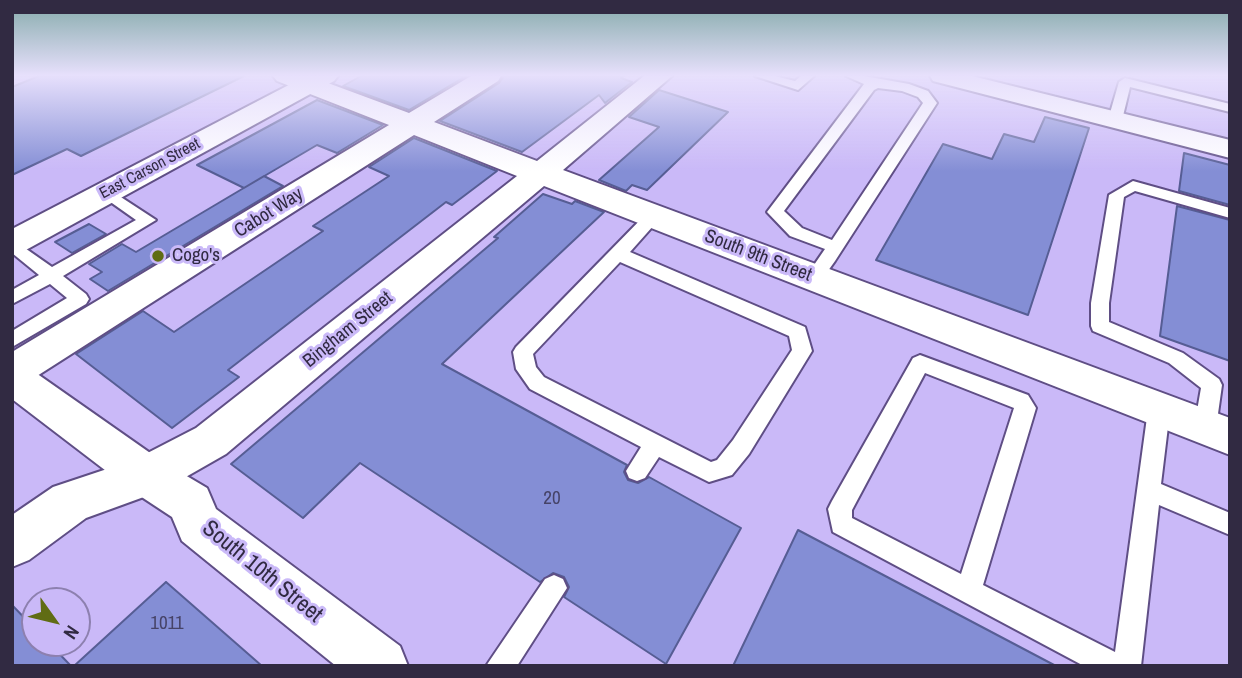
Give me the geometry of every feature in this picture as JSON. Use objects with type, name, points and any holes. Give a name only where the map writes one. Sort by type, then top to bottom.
[{"type":"street","name":"East Carson Street","points":[[12,243],[107,193],[256,108]]},
{"type":"street","name":"South 9th Street","points":[[372,108],[1218,433]]},
{"type":"street","name":"Cabot Way","points":[[12,375],[439,108]]},
{"type":"street","name":"Bingham Street","points":[[12,544],[70,502],[147,475],[211,441],[621,108]]},
{"type":"street","points":[[1068,108],[1230,149]]},
{"type":"street","name":"South 10th Street","points":[[12,375],[147,475],[190,503],[199,526],[380,666]]},
{"type":"lane","points":[[835,247],[796,232],[775,212],[853,108]]},
{"type":"lane","points":[[814,278],[927,108]]},
{"type":"lane","points":[[1115,120],[1118,108]]},
{"type":"lane","points":[[1218,433],[1212,385],[1176,358],[1100,326],[1100,303],[1117,195],[1133,186],[1230,213]]},
{"type":"lane","points":[[12,298],[148,220],[107,193]]},
{"type":"lane","points":[[618,254],[799,332],[802,351],[741,447],[724,468],[709,472],[537,383],[526,369],[523,352],[654,216]]},
{"type":"lane","points":[[12,243],[53,274],[80,299],[12,340]]},
{"type":"lane","points":[[969,590],[1025,408],[1021,401],[920,363],[840,509],[841,524],[1113,666]]},
{"type":"lane","points":[[1127,666],[1159,410]]},
{"type":"lane","points":[[637,471],[656,444]]},
{"type":"lane","points":[[1149,490],[1230,524]]},
{"type":"lane","points":[[500,666],[554,588]]},
{"type":"building","points":[[12,108],[180,108],[81,156],[67,149],[12,175]]},
{"type":"building","points":[[303,108],[337,108],[383,125],[337,153],[317,145],[244,188],[197,165]]},
{"type":"building","points":[[461,108],[582,108],[522,152],[440,121]]},
{"type":"building","points":[[639,108],[714,108],[728,112],[647,190],[632,185],[626,191],[599,180],[659,127],[629,117]]},
{"type":"building","points":[[1045,117],[1089,128],[1028,315],[876,260],[943,144],[992,159],[1004,134],[1034,142]]},
{"type":"building","points":[[414,138],[497,171],[452,205],[446,202],[228,370],[239,377],[172,428],[76,354],[143,311],[174,332],[323,231],[313,226],[389,176],[369,167]]},
{"type":"building","points":[[1184,153],[1230,165],[1230,205],[1179,191]]},
{"type":"building","points":[[264,176],[283,186],[108,291],[90,279],[102,272],[89,264],[122,244],[136,252]]},
{"type":"building","points":[[543,194],[572,204],[575,201],[604,212],[442,364],[627,465],[624,472],[628,480],[638,483],[649,477],[741,528],[666,664],[564,597],[569,587],[564,577],[553,573],[540,582],[360,463],[303,518],[231,464],[498,238],[494,237]]},
{"type":"building","points":[[1177,206],[1230,220],[1230,361],[1160,336]]},
{"type":"building","points":[[89,224],[106,234],[72,253],[55,242]]},
{"type":"building","points":[[798,530],[1056,666],[733,666]]},
{"type":"building","points":[[166,582],[262,666],[74,666],[84,657],[91,657],[91,650]]},
{"type":"building","points":[[12,605],[21,614],[21,657],[62,657],[71,666],[12,666]]},
{"type":"place","name":"Cogo's","points":[[158,256]]}]
